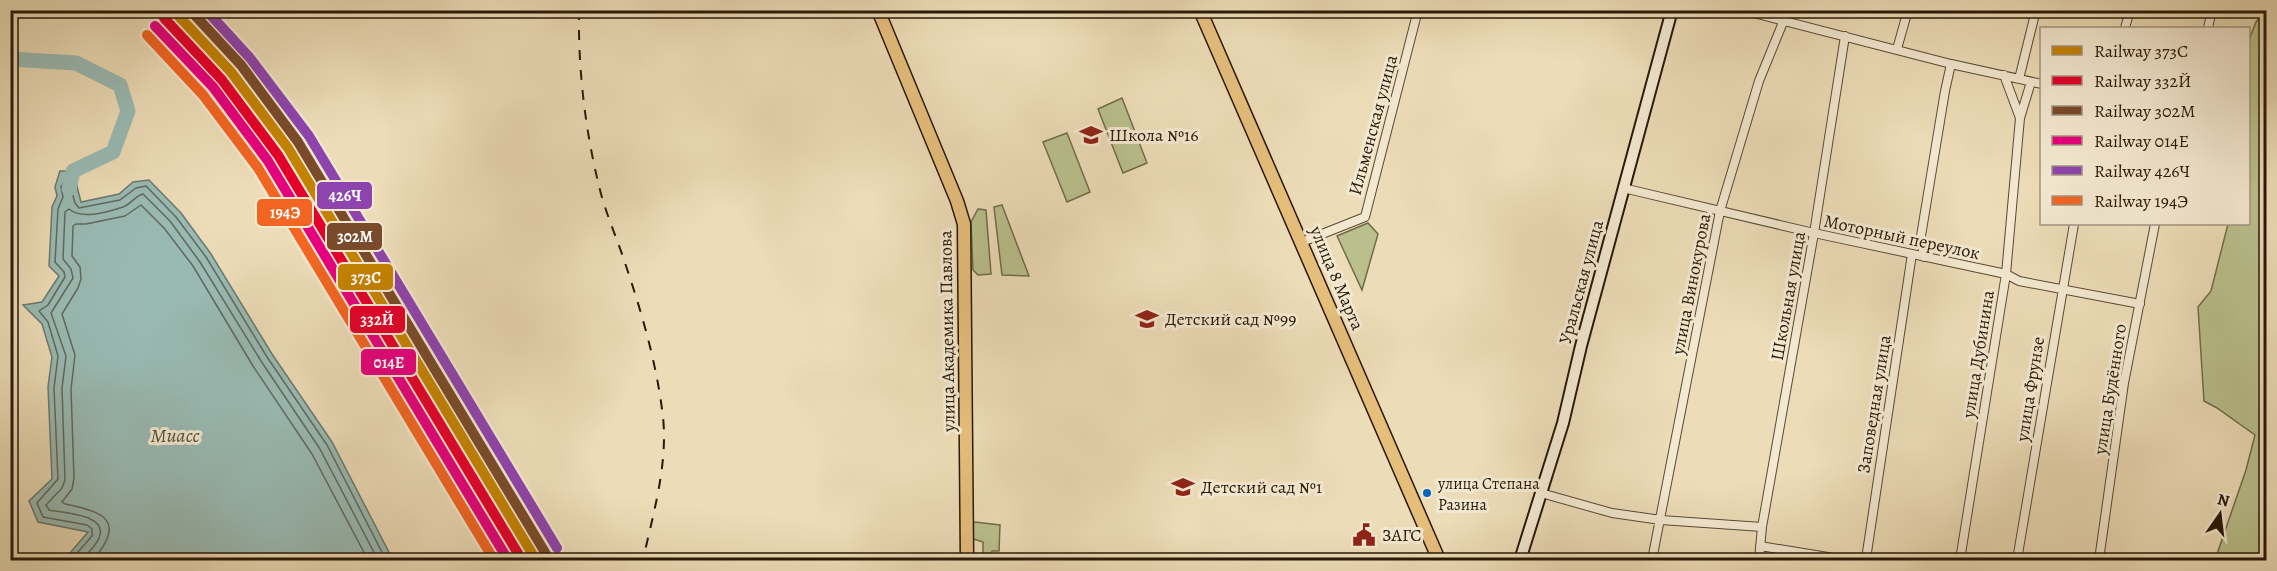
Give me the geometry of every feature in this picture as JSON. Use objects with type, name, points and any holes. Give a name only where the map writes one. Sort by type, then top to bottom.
[{"type":"main road","name":"улица Академика Павлова","points":[[878,10],[957,201],[964,224],[967,561]]},
{"type":"main road","name":"улица 8 Марта","points":[[1200,10],[1439,561]]},
{"type":"street","name":"Ильменская улица","points":[[1302,242],[1365,218],[1418,10]]},
{"type":"street","name":"Уральская улица","points":[[1520,561],[1563,423],[1581,346],[1672,10]]},
{"type":"street","points":[[1742,10],[1951,64],[2040,84]]},
{"type":"street","name":"улица Винокурова","points":[[1652,561],[1720,211],[1759,81],[1788,10]]},
{"type":"street","points":[[1898,49],[1908,10]]},
{"type":"street","points":[[2019,79],[2036,10]]},
{"type":"street","points":[[2125,27],[2130,10]]},
{"type":"street","points":[[2208,27],[2212,10]]},
{"type":"street","name":"Школьная улица","points":[[1759,561],[1762,526],[1814,233],[1845,36]]},
{"type":"street","points":[[1924,257],[1921,236],[1951,64]]},
{"type":"street","points":[[2004,75],[2020,118]]},
{"type":"street","name":"улица Дубинина","points":[[1960,561],[2006,274],[2020,118],[2031,82]]},
{"type":"street","name":"Моторный переулок","points":[[1623,189],[2006,274],[2019,281],[2140,304]]},
{"type":"street","name":"улица Фрунзе","points":[[2017,561],[2074,225]]},
{"type":"street","name":"улица Будённого","points":[[2097,560],[2124,383],[2155,225]]},
{"type":"street","name":"Заповедная улица","points":[[1867,560],[1912,254]]},
{"type":"street","points":[[1541,493],[1612,513],[1661,520],[1762,526]]},
{"type":"street","points":[[1760,546],[1840,559],[1867,560]]},
{"type":"green space","points":[[2266,10],[2266,560],[2215,560],[2246,470],[2255,435],[2204,401],[2198,307],[2211,291],[2228,225],[2250,225],[2250,37],[2256,22]]},
{"type":"green space","points":[[1122,98],[1147,163],[1123,173],[1098,109]]},
{"type":"green space","points":[[1067,133],[1090,192],[1067,202],[1043,142]]},
{"type":"green space","points":[[1002,205],[1029,276],[1002,275],[994,207]]},
{"type":"green space","points":[[978,209],[986,210],[991,274],[978,275],[973,270],[971,222]]},
{"type":"green space","points":[[1368,223],[1378,234],[1362,290],[1337,236]]},
{"type":"green space","points":[[975,522],[1000,525],[999,551],[992,551],[991,560],[983,560],[983,542],[970,538],[970,526]]},
{"type":"water","name":"Миасс","points":[[60,171],[73,171],[81,202],[119,194],[133,182],[149,180],[181,213],[211,254],[272,354],[332,442],[393,560],[64,560],[88,532],[38,522],[29,501],[52,479],[48,387],[52,357],[42,324],[23,305],[42,302],[59,276],[49,266],[52,207],[57,196],[55,187]]},
{"type":"waterway","name":"Миасс","points":[[10,59],[76,63],[120,85],[128,111],[113,152],[73,171],[69,189]]},
{"type":"railway","points":[[579,10],[581,77],[594,164],[604,205],[643,320],[657,378],[663,417],[662,471],[643,560]]},
{"type":"rail line","name":"373C","points":[[173,10],[231,72],[288,148],[536,560]]},
{"type":"rail line","name":"302М","points":[[190,10],[241,65],[298,142],[546,554]]},
{"type":"rail line","name":"426Ч","points":[[206,10],[250,58],[309,136],[557,548]]},
{"type":"rail line","name":"332Й","points":[[164,18],[222,80],[278,155],[522,560]]},
{"type":"rail line","name":"014Е","points":[[155,26],[213,87],[268,161],[508,560]]},
{"type":"rail line","name":"194Э","points":[[147,35],[203,95],[258,168],[494,560]]},
{"type":"place","name":"Школа №16","points":[[1091,135]]},
{"type":"place","name":"Детский сад №99","points":[[1147,319]]},
{"type":"place","name":"Детский сад №1","points":[[1183,487]]},
{"type":"place","name":"улица Степана Разина","points":[[1427,493]]},
{"type":"place","name":"ЗАГС","points":[[1364,535]]}]
